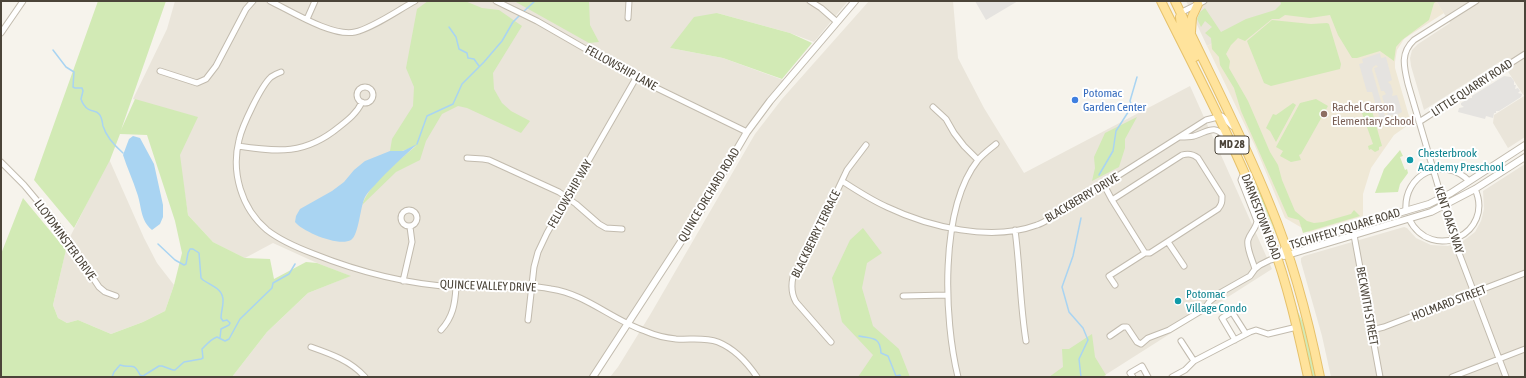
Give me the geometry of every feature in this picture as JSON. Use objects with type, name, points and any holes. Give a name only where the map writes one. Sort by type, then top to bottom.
[{"type":"main road","name":"DARNESTOWN ROAD","points":[[1161,1],[1218,116],[1260,210],[1278,258],[1308,377]]},
{"type":"main road","points":[[1169,1],[1180,13],[1181,27],[1200,68],[1201,82]]},
{"type":"main road","name":"DARNESTOWN ROAD","points":[[1175,1],[1241,138],[1271,206],[1286,246],[1310,332],[1320,377]]},
{"type":"main road","points":[[1191,35],[1190,25],[1192,17],[1201,3]]},
{"type":"street","points":[[1,33],[22,1]]},
{"type":"street","points":[[160,71],[197,83],[206,79],[216,66],[246,9],[253,1]]},
{"type":"street","points":[[270,1],[325,28],[340,33],[354,32],[369,27],[415,1]]},
{"type":"street","points":[[307,19],[315,1]]},
{"type":"street","name":"FELLOWSHIP LANE","points":[[496,1],[526,15],[636,78],[747,132]]},
{"type":"street","points":[[628,18],[629,1]]},
{"type":"street","points":[[810,1],[821,8],[837,22]]},
{"type":"street","name":"QUINCE ORCHARD ROAD","points":[[593,377],[699,214],[747,132],[782,86],[855,1]]},
{"type":"street","name":"QUINCE ORCHARD ROAD","points":[[837,22],[858,1]]},
{"type":"street","name":"KENT OAKS WAY","points":[[1476,1],[1414,40],[1406,48],[1403,55],[1404,68],[1454,240],[1506,377]]},
{"type":"street","points":[[1180,13],[1201,3]]},
{"type":"street","name":"LITTLE QUARRY ROAD","points":[[1419,122],[1525,54]]},
{"type":"street","name":"QUINCE VALLEY DRIVE","points":[[281,72],[272,76],[265,84],[245,121],[238,146],[236,169],[244,199],[258,222],[283,241],[339,264],[403,281],[456,287],[532,286],[550,288],[570,293],[583,299],[617,320],[645,331],[674,339],[705,339],[717,342],[729,348],[741,357],[757,377]]},
{"type":"street","name":"FELLOWSHIP WAY","points":[[528,320],[534,268],[538,252],[636,78]]},
{"type":"street","points":[[238,146],[280,151],[296,149],[312,144],[330,135],[353,116],[362,102]]},
{"type":"street","points":[[933,107],[946,120],[964,146],[978,160]]},
{"type":"street","points":[[1218,116],[1224,117],[1241,138]]},
{"type":"street","name":"BLACKBERRY DRIVE","points":[[842,181],[885,206],[904,215],[933,225],[952,229],[983,232],[1015,230],[1037,225],[1056,215],[1206,120],[1218,116]]},
{"type":"street","name":"BLACKBERRY DRIVE","points":[[1179,137],[1193,136],[1214,129],[1222,133],[1231,144]]},
{"type":"street","points":[[958,377],[953,359],[947,295],[952,229],[959,195],[969,175],[978,160],[996,144]]},
{"type":"street","name":"BLACKBERRY TERRACE","points":[[831,342],[793,297],[793,277],[819,229],[847,170],[866,145]]},
{"type":"street","name":"TSCHIFFELY SQUARE ROAD","points":[[1278,258],[1286,246],[1429,204],[1525,145]]},
{"type":"street","points":[[1112,200],[1182,155],[1188,153],[1193,154],[1198,158],[1222,196],[1222,204],[1218,209],[1168,242],[1150,253],[1145,253],[1109,276],[1115,285]]},
{"type":"street","name":"TSCHIFFELY SQUARE ROAD","points":[[1278,258],[1409,219],[1444,206],[1525,157]]},
{"type":"street","points":[[467,158],[489,160],[559,192],[576,204],[599,224],[606,228],[622,229]]},
{"type":"street","name":"LLOYDMINSTER DRIVE","points":[[1,163],[24,186],[60,228],[99,287],[105,292],[116,296]]},
{"type":"street","points":[[1406,211],[1406,200],[1411,186],[1422,175],[1433,170],[1443,168],[1462,175],[1469,180]]},
{"type":"street","points":[[1244,173],[1241,180],[1257,221],[1248,240],[1255,269]]},
{"type":"street","points":[[1104,185],[1145,253]]},
{"type":"street","points":[[1409,219],[1418,232],[1426,238],[1442,242],[1454,240],[1465,234],[1475,221],[1479,205],[1475,188]]},
{"type":"street","points":[[403,281],[412,242],[410,227]]},
{"type":"street","points":[[1015,230],[1026,341]]},
{"type":"street","name":"BECKWITH STREET","points":[[1354,235],[1380,377]]},
{"type":"street","points":[[1168,242],[1184,266]]},
{"type":"street","points":[[1110,336],[1123,327],[1126,327],[1137,342],[1141,344],[1148,338],[1169,330],[1204,309],[1210,301],[1220,293],[1250,276],[1255,269],[1270,260],[1278,258]]},
{"type":"street","name":"HOLMARD STREET","points":[[1372,330],[1525,273]]},
{"type":"street","points":[[441,330],[448,322],[454,306],[456,287]]},
{"type":"street","points":[[903,296],[947,295]]},
{"type":"street","points":[[1235,340],[1222,318],[1232,312],[1246,334]]},
{"type":"street","points":[[1172,377],[1185,370],[1194,361],[1246,334],[1256,330],[1268,334],[1296,327]]},
{"type":"street","points":[[1181,341],[1194,361]]},
{"type":"street","points":[[311,347],[331,354],[351,364],[365,377]]},
{"type":"street","points":[[1452,377],[1525,349]]},
{"type":"street","points":[[1132,377],[1130,373],[1142,366],[1148,377]]},
{"type":"shaded area","points":[[175,1],[848,1],[814,42],[790,33],[717,13],[670,48],[723,58],[786,81],[770,101],[593,377],[232,377],[267,332],[308,293],[350,276],[273,243],[245,258],[213,242],[188,215],[178,151],[183,114],[133,99],[167,29]]},
{"type":"shaded area","points":[[869,1],[953,1],[958,58],[984,108],[1024,173],[1190,86],[1272,269],[1102,377],[610,377],[618,367],[650,315],[755,134],[782,99]]},
{"type":"shaded area","points":[[975,1],[1018,1],[986,20]]},
{"type":"shaded area","points":[[1186,1],[1304,1],[1207,46]]},
{"type":"shaded area","name":"Rachel Carson Elementary School","points":[[1304,1],[1436,1],[1444,13],[1404,39],[1397,50],[1395,68],[1411,123],[1394,135],[1371,168],[1363,194],[1363,216],[1309,232],[1285,218],[1255,146],[1207,46]]},
{"type":"shaded area","points":[[1436,1],[1525,1],[1525,137],[1508,148],[1493,123],[1494,115],[1524,96],[1501,61],[1424,110],[1410,58],[1412,50],[1418,44],[1450,23]]},
{"type":"shaded area","points":[[1380,53],[1381,58],[1386,57],[1392,80],[1388,82],[1391,85],[1393,92],[1392,96],[1397,95],[1402,112],[1398,114],[1398,124],[1391,127],[1385,127],[1381,123],[1372,92],[1367,92],[1359,64],[1363,63],[1362,59]],"holes":[[[1376,65],[1378,67],[1374,68],[1381,91],[1384,91],[1386,94],[1382,96],[1389,119],[1392,115],[1394,117],[1393,121],[1391,122],[1386,119],[1372,70]]]},
{"type":"shaded area","points":[[1504,76],[1511,77],[1514,81],[1514,85],[1516,85],[1515,89],[1518,88],[1520,91],[1518,93],[1522,94],[1521,97],[1499,111],[1496,111],[1493,118],[1486,116],[1485,119],[1458,112],[1459,108],[1464,107],[1461,103],[1472,98],[1472,96]]},
{"type":"shaded area","points":[[109,159],[144,238],[157,263],[174,285],[165,311],[143,322],[111,334],[78,320],[67,323],[58,318],[53,305],[68,241]]},
{"type":"shaded area","points":[[1525,164],[1525,377],[1331,377],[1322,336],[1301,258],[1404,227],[1407,228],[1416,238],[1431,245],[1448,246],[1463,241],[1475,232],[1481,221],[1484,209],[1483,191]]},
{"type":"green space","points":[[98,1],[166,1],[121,130],[135,99],[198,117],[180,155],[188,215],[213,242],[245,258],[270,259],[274,279],[306,262],[317,263],[351,276],[308,293],[267,332],[232,377],[1,377],[1,254],[23,198],[66,250],[53,305],[58,318],[67,323],[78,320],[111,334],[143,322],[165,311],[174,285],[182,253],[175,221],[147,135],[120,134],[110,160],[74,228],[34,180]]},
{"type":"green space","points":[[428,1],[465,1],[482,8],[499,10],[522,26],[493,73],[494,89],[502,103],[511,111],[530,121],[521,133],[467,108],[458,106],[442,114],[426,141],[420,160],[396,172],[362,205],[366,196],[378,180],[416,146],[402,151],[390,151],[392,139],[413,106],[414,87],[406,68],[417,9]]},
{"type":"green space","points":[[514,1],[589,1],[590,25],[599,42],[589,43]]},
{"type":"green space","points":[[1280,1],[1437,1],[1434,3],[1429,20],[1402,40],[1396,47],[1394,61],[1380,51],[1357,58],[1352,58],[1338,35],[1330,15],[1310,18],[1285,15],[1279,19],[1272,19],[1245,41],[1238,38],[1231,45],[1226,54],[1230,61],[1229,68],[1248,101],[1270,152],[1278,165],[1282,180],[1295,211],[1307,221],[1314,223],[1351,214],[1354,210],[1360,216],[1303,233],[1299,220],[1288,217],[1241,111],[1234,88],[1220,65],[1219,57],[1212,49],[1211,38],[1205,33],[1212,27],[1205,21],[1201,27],[1197,19],[1200,12],[1205,8],[1221,32],[1246,19],[1275,10],[1281,4]]},
{"type":"green space","points":[[717,13],[790,33],[812,43],[782,79],[723,58],[670,48],[694,17]]},
{"type":"green space","points":[[1272,20],[1311,24],[1329,24],[1341,64],[1340,69],[1271,86],[1264,83],[1247,41]]},
{"type":"green space","points":[[1316,99],[1328,106],[1301,154],[1299,155],[1301,160],[1291,162],[1280,156],[1283,151],[1276,147],[1300,103]]},
{"type":"green space","points":[[1293,103],[1296,105],[1276,142],[1270,131],[1266,128],[1273,114],[1276,115]]},
{"type":"green space","points":[[1372,111],[1382,146],[1375,152],[1371,149],[1369,150],[1368,146],[1373,144],[1362,113]]},
{"type":"green space","points":[[1137,117],[1125,139],[1125,148],[1119,167],[1092,181],[1095,168],[1094,157],[1105,133]]},
{"type":"green space","points":[[1226,123],[1265,202],[1278,239],[1258,192],[1226,126]]},
{"type":"green space","points":[[1400,150],[1403,156],[1400,157],[1405,170],[1407,169],[1408,173],[1400,184],[1398,192],[1375,193],[1384,169]]},
{"type":"green space","points":[[863,228],[882,253],[867,263],[862,288],[873,326],[899,349],[910,377],[858,377],[873,355],[842,322],[832,278],[850,240]]},
{"type":"green space","points":[[1284,267],[1298,312],[1306,329],[1316,377],[1311,377]]},
{"type":"green space","points":[[1092,334],[1095,357],[1106,375],[1102,377],[1049,377],[1063,367],[1062,349],[1069,349]]},
{"type":"water","points":[[133,136],[140,138],[154,164],[163,205],[163,217],[160,224],[152,230],[143,218],[137,193],[123,155],[129,139]]},
{"type":"water","points":[[417,144],[390,169],[367,194],[363,202],[356,233],[351,240],[338,242],[330,240],[305,230],[295,222],[296,216],[300,209],[332,191],[344,182],[354,170],[365,161],[390,151],[403,151]]},
{"type":"waterway","points":[[523,12],[535,1]]},
{"type":"waterway","points":[[417,144],[427,116],[453,104],[462,84],[502,41],[513,22],[520,15]]},
{"type":"waterway","points":[[449,27],[456,37],[459,49],[467,53],[468,58],[474,59],[479,66]]},
{"type":"waterway","points":[[53,50],[66,67],[74,72],[73,87],[82,88],[83,91],[81,99],[84,104],[88,109],[97,112],[100,115],[106,133],[123,153]]},
{"type":"waterway","points":[[1099,175],[1113,151],[1116,131],[1132,106],[1130,101],[1137,77]]},
{"type":"waterway","points":[[1081,218],[1073,256],[1062,287],[1069,312],[1083,328],[1088,340],[1079,359],[1081,377]]},
{"type":"waterway","points":[[158,244],[175,260],[184,265],[186,264],[190,249],[193,249],[199,253],[201,278],[217,288],[222,294],[223,302],[221,318],[223,321],[227,320],[230,323],[221,329],[220,338]]},
{"type":"waterway","points":[[112,377],[120,365],[132,366],[136,368],[140,375],[143,376],[159,366],[175,370],[184,362],[203,358],[202,349],[211,340],[217,337],[225,341],[229,339],[240,319],[272,288],[273,283],[289,274],[295,264]]},
{"type":"waterway","points":[[859,336],[871,338],[877,341],[881,353],[888,356],[896,376],[900,375],[901,377]]},
{"type":"place","name":"Potomac Garden Center","points":[[1075,100]]},
{"type":"place","name":"Rachel Carson Elementary School","points":[[1324,114]]},
{"type":"place","name":"Chesterbrook Academy Preschool","points":[[1410,160]]},
{"type":"place","name":"Potomac Village Condo","points":[[1178,301]]}]
